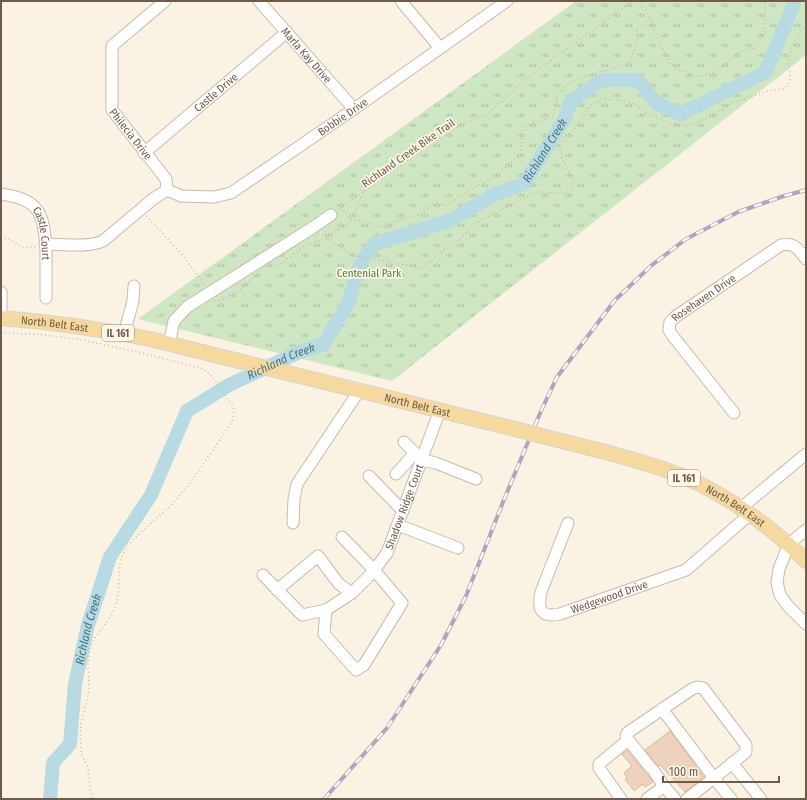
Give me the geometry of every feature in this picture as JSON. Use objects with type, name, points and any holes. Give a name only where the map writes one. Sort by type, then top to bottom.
[{"type":"main road","name":"North Belt East","points":[[1,318],[36,321],[124,334],[169,344],[629,458],[668,470],[704,487],[746,511],[789,544],[806,561]]},
{"type":"street","name":"Philecia Drive","points":[[165,1],[112,46],[112,110],[144,153],[166,179],[168,190]]},
{"type":"street","name":"Marla Kay Drive","points":[[259,1],[354,109]]},
{"type":"street","points":[[401,1],[440,48]]},
{"type":"street","name":"Bobbie Drive","points":[[168,190],[181,196],[214,197],[231,193],[354,109],[507,1]]},
{"type":"street","name":"Castle Drive","points":[[144,153],[287,32]]},
{"type":"street","points":[[45,244],[96,243],[107,237],[140,209],[168,190]]},
{"type":"street","name":"Castle Court","points":[[1,194],[23,199],[32,204],[38,211],[44,227],[46,298]]},
{"type":"street","points":[[169,344],[174,321],[181,312],[194,302],[312,228],[330,214]]},
{"type":"street","name":"Rosehaven Drive","points":[[734,413],[672,335],[669,330],[670,322],[781,245],[788,244],[795,246],[806,259]]},
{"type":"street","points":[[124,334],[133,301],[134,286]]},
{"type":"street","points":[[1,292],[1,310]]},
{"type":"street","points":[[293,523],[294,499],[297,484],[359,391]]},
{"type":"street","name":"Shadow Ridge Court","points":[[326,610],[352,593],[374,570],[387,553],[403,511],[419,456],[440,410]]},
{"type":"street","points":[[404,442],[419,456],[476,479]]},
{"type":"street","points":[[746,511],[806,454]]},
{"type":"street","points":[[396,474],[419,456]]},
{"type":"street","points":[[369,476],[403,511]]},
{"type":"street","name":"Wedgewood Drive","points":[[568,523],[541,592],[539,602],[540,610],[551,616],[686,570],[746,511]]},
{"type":"street","points":[[398,526],[458,548]]},
{"type":"street","points":[[806,530],[789,544],[778,569],[777,582],[780,595],[788,606],[806,624]]},
{"type":"street","points":[[263,575],[302,615],[326,610],[324,634],[356,670],[364,665],[402,603],[374,570],[342,537]]},
{"type":"street","points":[[277,590],[318,556],[339,584],[352,593]]},
{"type":"street","points":[[675,799],[626,737],[627,733],[697,687],[703,688],[746,744],[746,752],[687,799]]},
{"type":"street","points":[[662,709],[731,799]]},
{"type":"street","points":[[621,799],[599,768],[599,764],[628,740]]},
{"type":"street","points":[[732,763],[761,799]]},
{"type":"street","points":[[647,799],[664,786]]},
{"type":"path","name":"Richland Creek Bike Trail","points":[[268,267],[280,264],[305,246],[327,238],[342,228],[350,220],[364,191],[451,130],[486,115],[527,78],[632,1]]},
{"type":"path","points":[[637,1],[649,15],[652,26],[669,62],[677,69],[686,71],[693,76],[702,76],[712,73],[725,65],[741,51],[752,49],[764,33],[765,1]]},
{"type":"path","points":[[324,234],[332,243],[353,255],[420,268],[460,239],[476,223],[526,197],[539,192],[569,192],[572,187],[573,180],[560,153],[564,136],[572,133],[591,106],[602,99],[620,100],[636,104],[644,112],[671,124],[687,126],[713,116],[732,103],[768,92],[784,89],[790,83],[791,76],[788,62],[796,36],[806,23]]},
{"type":"path","points":[[342,207],[350,220],[364,220],[383,228],[389,227],[396,220],[417,216],[436,203],[446,206],[478,185],[492,179],[520,154],[522,127],[554,116],[554,107],[557,98],[566,84],[580,77],[629,63],[637,43],[637,28],[646,24],[652,26]]},
{"type":"path","points":[[330,214],[364,191]]},
{"type":"path","points":[[140,209],[179,251],[215,300],[221,300],[241,288],[262,270]]},
{"type":"path","points":[[1,238],[7,238],[22,247],[27,248],[40,247],[45,244]]},
{"type":"path","points":[[1,333],[37,334],[82,340],[203,369],[210,374],[231,402],[234,413],[232,422],[188,486],[169,507],[132,540],[126,547],[120,560],[118,596],[115,607],[91,646],[88,692],[82,722],[81,731],[83,756],[88,768],[93,799]]},
{"type":"green space","name":"Centenial Park","points":[[576,1],[806,1],[806,55],[392,381],[138,319]]},
{"type":"building","points":[[670,731],[704,777],[685,792],[660,765],[658,766],[656,764],[645,750]]},
{"type":"building","points":[[627,750],[653,782],[645,787],[643,784],[634,791],[625,779],[627,777],[624,773],[632,766],[622,754]]},
{"type":"waterway","name":"Richland Creek","points":[[50,799],[53,763],[70,744],[75,684],[88,625],[110,557],[151,495],[187,411],[229,385],[297,353],[324,344],[349,301],[360,264],[374,244],[449,221],[495,194],[524,184],[564,120],[571,101],[602,80],[638,80],[656,103],[681,114],[766,72],[795,1]]},
{"type":"railway","points":[[324,799],[387,728],[441,645],[466,596],[503,502],[541,411],[557,377],[615,300],[652,265],[686,239],[738,212],[806,190]]}]
